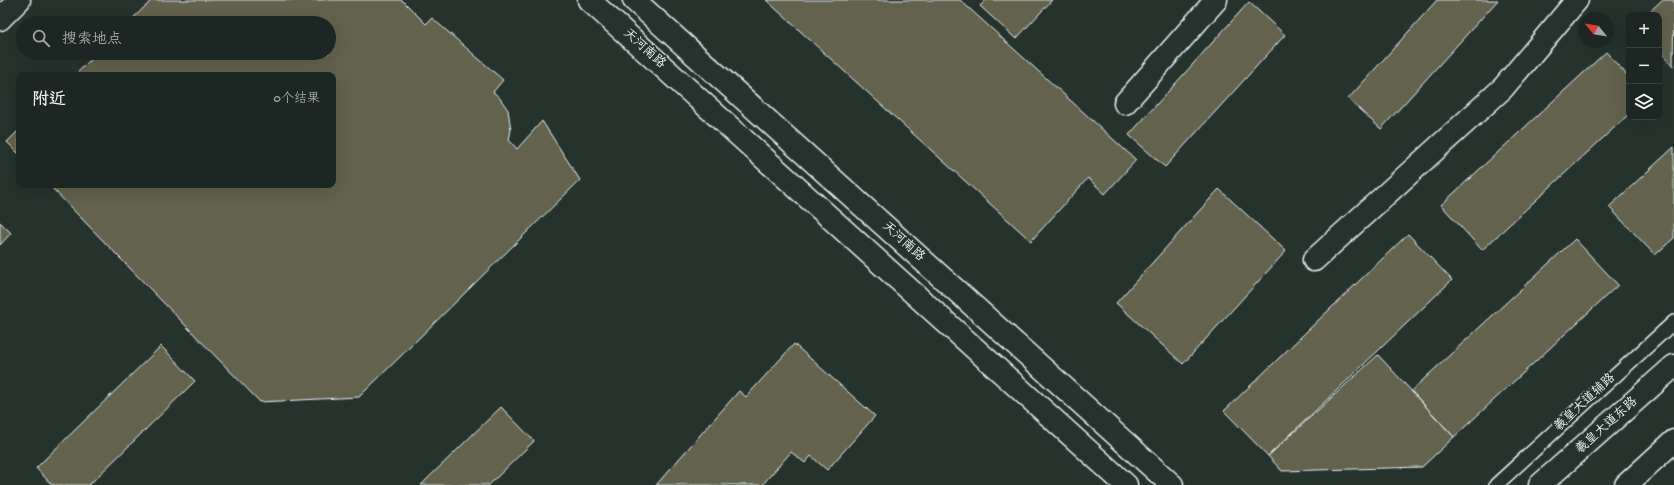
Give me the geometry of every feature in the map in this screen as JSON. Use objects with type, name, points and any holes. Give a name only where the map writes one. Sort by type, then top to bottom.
[{"type":"main road","points":[[0,19],[19,0]]},
{"type":"main road","name":"天河南路","points":[[589,0],[1126,485]]},
{"type":"main road","name":"天河南路","points":[[634,0],[1172,485]]},
{"type":"main road","points":[[1125,102],[1216,0]]},
{"type":"main road","points":[[1314,260],[1503,88],[1577,0]]},
{"type":"main road","name":"羲皇大道东路","points":[[1540,485],[1674,366]]},
{"type":"main road","points":[[1626,485],[1674,441]]},
{"type":"lane","name":"羲皇大道辅路","points":[[1496,485],[1674,322]]},
{"type":"building","points":[[152,0],[402,0],[426,24],[432,18],[503,80],[493,92],[499,97],[508,110],[511,130],[509,140],[517,149],[542,121],[580,180],[359,397],[260,402],[52,188],[336,188],[336,72],[78,72],[90,60],[336,60],[336,16],[135,16]]},
{"type":"building","points":[[766,0],[960,0],[1136,160],[1105,194],[1088,178],[1031,241]]},
{"type":"building","points":[[986,0],[1052,0],[1016,39],[980,6]]},
{"type":"building","points":[[1437,0],[1498,0],[1381,129],[1348,99]]},
{"type":"building","points":[[1662,0],[1674,0],[1673,66],[1662,53],[1662,12],[1649,12]]},
{"type":"building","points":[[1249,2],[1285,35],[1165,167],[1129,135]]},
{"type":"building","points":[[1606,52],[1626,74],[1626,117],[1482,250],[1441,205]]},
{"type":"building","points":[[16,133],[16,151],[7,142]]},
{"type":"building","points":[[1674,147],[1674,238],[1655,255],[1609,207]]},
{"type":"building","points":[[1219,189],[1286,251],[1183,364],[1116,303]]},
{"type":"building","points":[[0,222],[11,233],[0,245]]},
{"type":"building","points":[[1408,234],[1452,280],[1268,456],[1224,411]]},
{"type":"building","points":[[1575,239],[1618,285],[1454,437],[1411,391]]},
{"type":"building","points":[[794,344],[875,416],[827,470],[811,456],[805,463],[791,452],[762,485],[656,485],[739,391],[746,397]]},
{"type":"building","points":[[161,346],[195,381],[89,485],[52,485],[36,468]]},
{"type":"building","points":[[1378,355],[1454,437],[1422,467],[1282,471],[1268,456]]},
{"type":"building","points":[[501,407],[534,441],[489,485],[421,485]]}]
